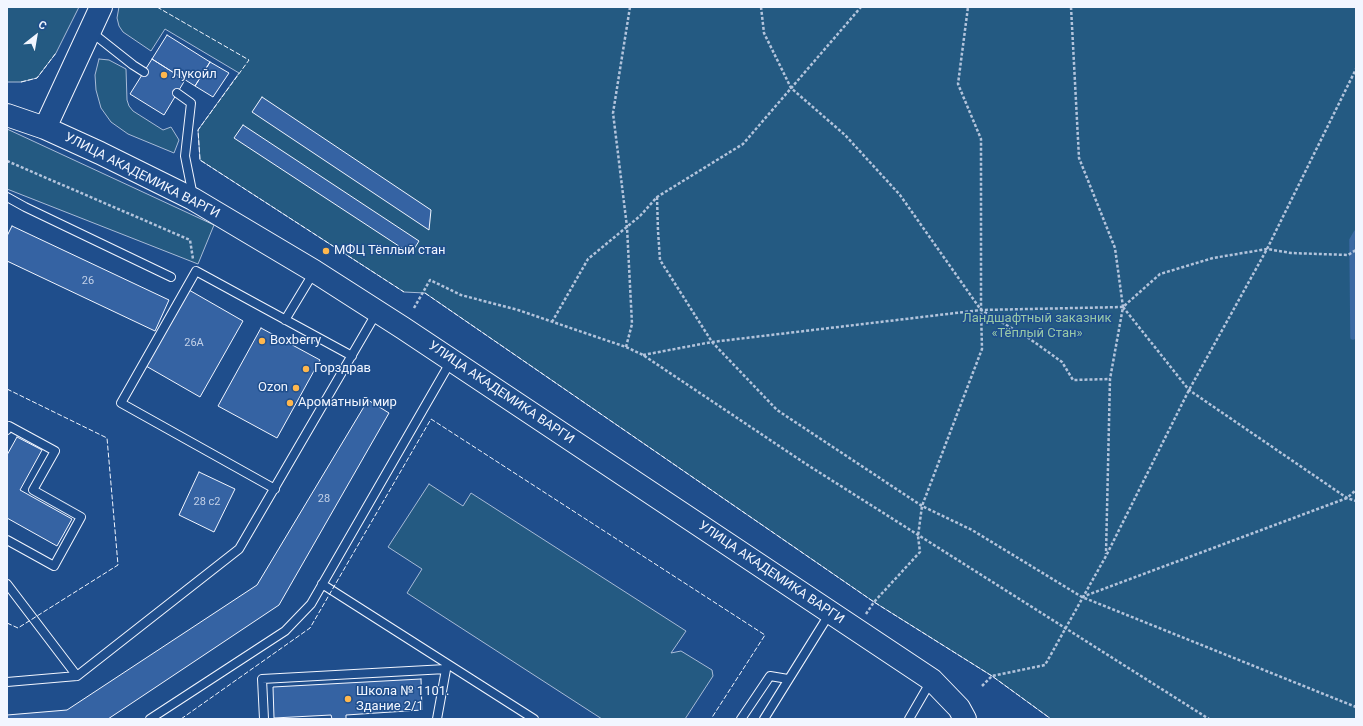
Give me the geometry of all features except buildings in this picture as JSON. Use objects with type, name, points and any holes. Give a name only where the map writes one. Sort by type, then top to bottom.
[{"type":"street","points":[[45,128],[101,7]]},
{"type":"street","name":"УЛИЦА АКАДЕМИКА ВАРГИ","points":[[8,118],[45,128],[193,198],[314,271],[452,360],[932,680],[959,708],[965,719]]},
{"type":"lane","points":[[90,31],[144,72]]},
{"type":"lane","points":[[177,94],[191,103],[185,156],[193,198]]},
{"type":"lane","points":[[7,197],[171,277]]},
{"type":"lane","points":[[275,489],[121,403],[196,271],[352,356]]},
{"type":"lane","points":[[285,320],[314,271]]},
{"type":"lane","points":[[7,682],[77,676],[240,549],[378,312]]},
{"type":"lane","points":[[150,719],[284,631],[311,604],[452,360]]},
{"type":"lane","points":[[7,430],[9,426],[54,451],[33,490],[82,516],[54,566],[7,540]]},
{"type":"lane","points":[[7,584],[77,676]]},
{"type":"lane","points":[[322,584],[446,666],[534,719]]},
{"type":"lane","points":[[764,719],[830,612]]},
{"type":"lane","points":[[264,719],[262,679],[446,666]]},
{"type":"lane","points":[[436,719],[446,666]]},
{"type":"lane","points":[[741,719],[770,676],[788,679]]},
{"type":"lane","points":[[909,719],[932,680]]},
{"type":"path","points":[[626,347],[632,324],[627,227],[613,113],[630,7]]},
{"type":"path","points":[[761,7],[764,33],[791,88],[845,135],[900,195],[981,310],[1030,339],[1062,362],[1073,380],[1110,378]]},
{"type":"path","points":[[552,322],[588,259],[640,216],[657,197],[743,144],[862,7]]},
{"type":"path","points":[[864,618],[874,602],[920,552],[918,536],[922,506],[982,348],[981,139],[958,84],[968,7]]},
{"type":"path","points":[[1070,7],[1079,158],[1115,248],[1123,307],[1110,378],[1106,556]]},
{"type":"path","points":[[982,686],[992,676],[1045,665],[1106,556],[1189,390],[1267,249],[1356,69]]},
{"type":"path","points":[[7,161],[190,240],[196,271]]},
{"type":"path","points":[[657,197],[660,260],[712,342],[777,410],[922,506],[972,530],[1082,598],[1356,707]]},
{"type":"path","points":[[643,355],[712,342],[981,310],[1123,307],[1160,274],[1214,258],[1267,249],[1291,253],[1348,255],[1356,250]]},
{"type":"path","points":[[414,308],[430,280],[461,294],[518,310],[626,347],[643,355],[806,464],[1209,719]]},
{"type":"path","points":[[1123,307],[1189,390],[1347,498],[1356,501]]},
{"type":"path","points":[[1082,598],[1347,498],[1356,490]]},
{"type":"green space","points":[[7,7],[79,7],[56,53],[37,78],[21,82],[7,82]]},
{"type":"green space","name":"Ландшафтный заказник «Тёплый Стан»","points":[[119,7],[1356,7],[1356,719],[1051,719],[992,676],[874,602],[425,293],[404,292],[200,160],[198,130],[239,73],[165,29],[151,51],[123,32],[119,26],[117,18]]},
{"type":"green space","points":[[99,59],[109,60],[126,69],[127,100],[129,106],[133,111],[163,130],[171,127],[179,140],[174,153],[128,134],[111,122],[101,108],[96,90],[95,75]]},
{"type":"green space","points":[[7,129],[214,225],[198,264],[7,189]]},
{"type":"green space","points":[[429,484],[463,506],[471,493],[686,631],[671,653],[681,651],[712,670],[713,676],[685,719],[602,719],[407,593],[422,569],[388,547]]},
{"type":"waterway","points":[[1353,337],[1352,240],[1356,233]]},
{"type":"fence","points":[[157,7],[249,60],[198,130],[200,160],[404,292]]},
{"type":"fence","points":[[21,82],[37,78],[56,53]]},
{"type":"fence","points":[[425,293],[874,602],[992,676],[1051,719]]},
{"type":"fence","points":[[7,389],[107,438],[118,565],[18,628],[7,623]]},
{"type":"fence","points":[[181,719],[310,628],[431,419],[765,635],[711,719]]},
{"type":"place","name":"Лукойл","points":[[164,75]]},
{"type":"place","name":"МФЦ Тёплый стан","points":[[326,251]]},
{"type":"place","name":"Boxberry","points":[[262,341]]},
{"type":"place","name":"Горздрав","points":[[306,369]]},
{"type":"place","name":"Ozon","points":[[296,388]]},
{"type":"place","name":"Ароматный мир","points":[[290,403]]},
{"type":"place","name":"Школа № 1101. Здание 2/1","points":[[348,699]]}]
